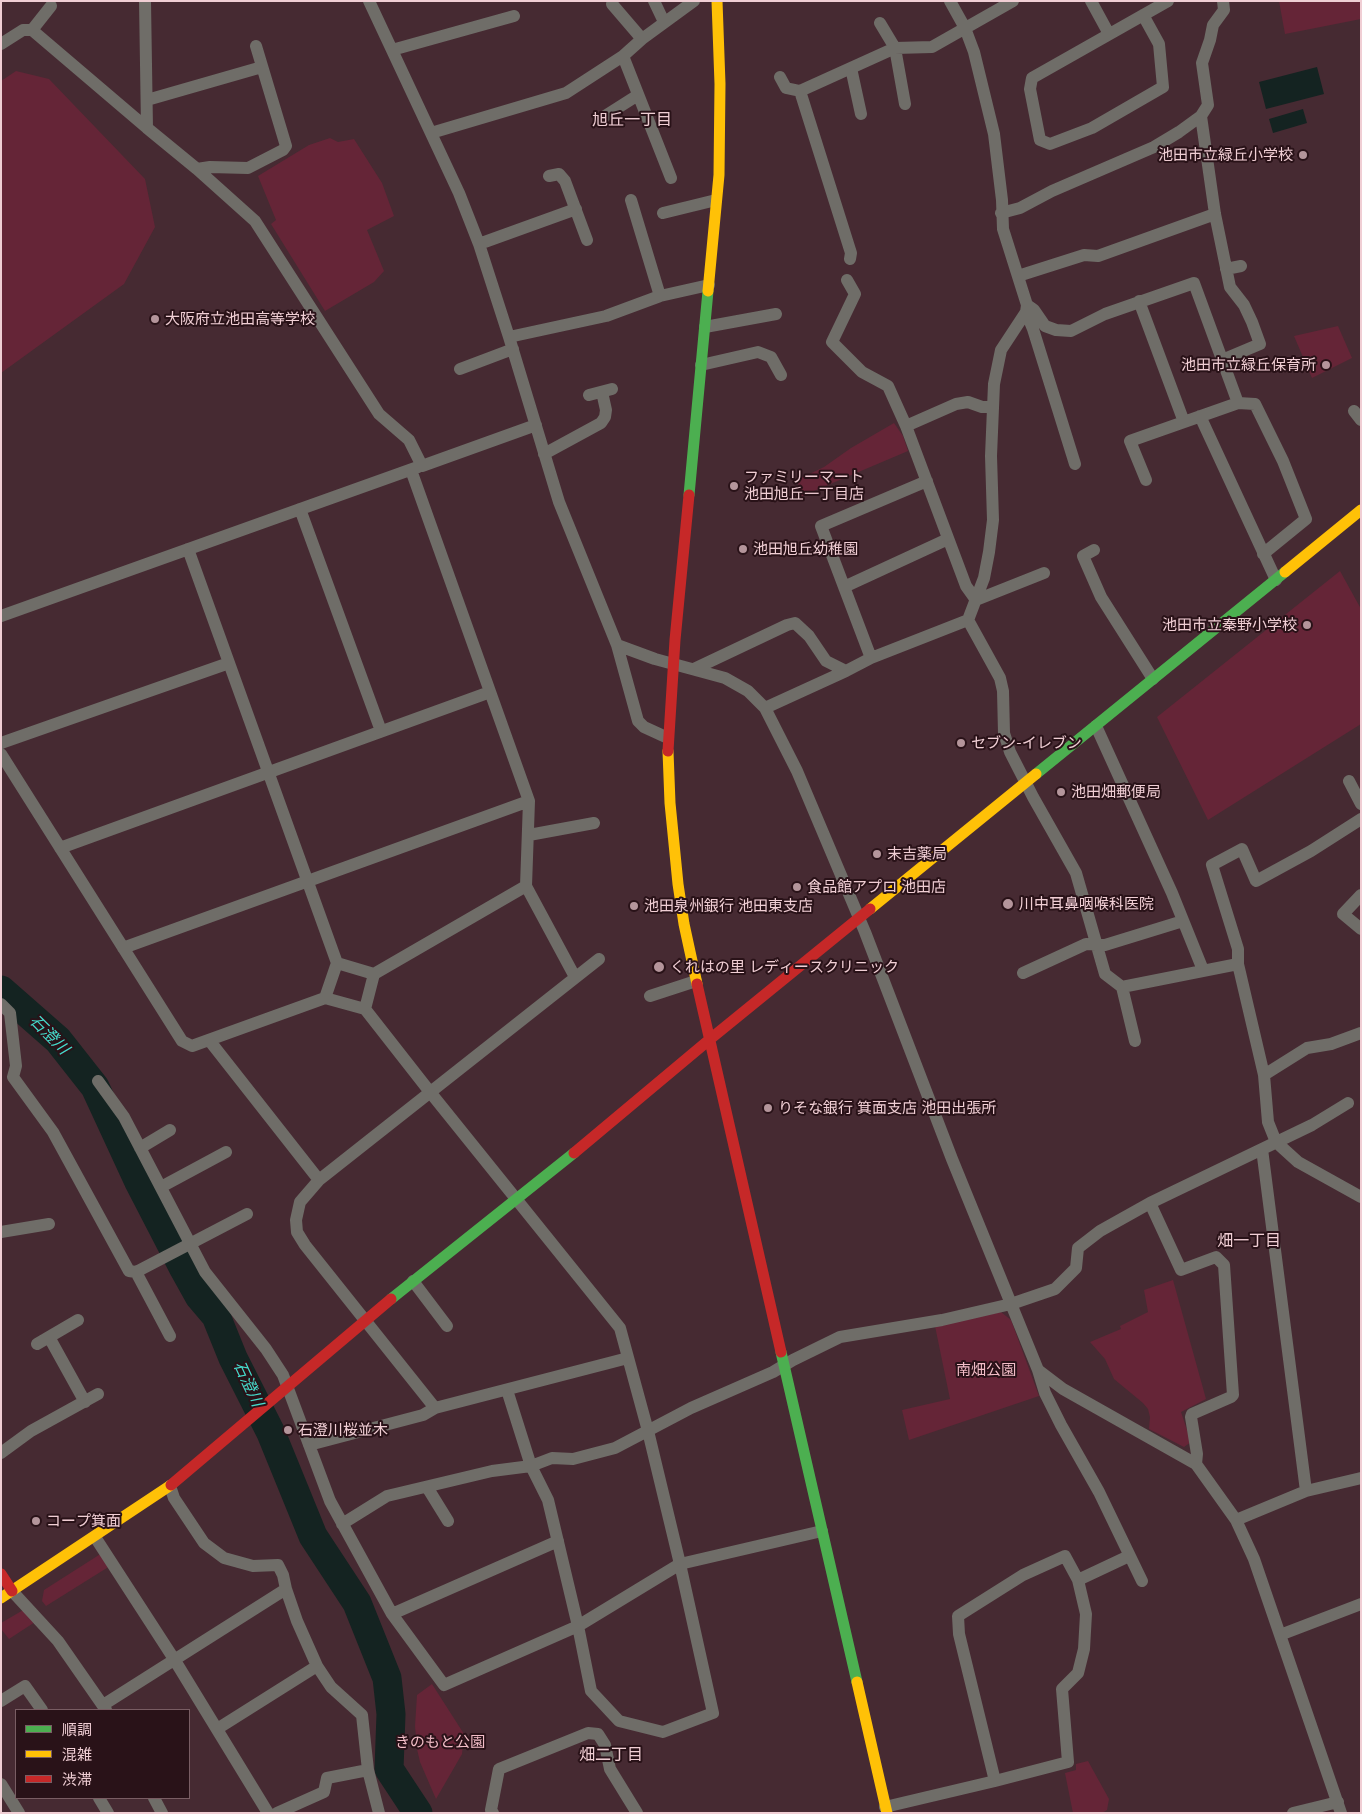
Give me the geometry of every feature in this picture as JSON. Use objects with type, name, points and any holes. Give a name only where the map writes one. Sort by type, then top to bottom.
[{"type":"street","points":[[369,1],[459,193],[479,244],[559,502],[617,645],[638,721],[644,727],[668,738]]},
{"type":"street","points":[[654,1],[664,22]]},
{"type":"street","points":[[431,133],[566,93],[623,56],[642,39],[694,1]]},
{"type":"street","points":[[717,1],[720,144],[668,738],[670,803],[684,924],[783,1366],[886,1810],[1068,1762],[1062,1689],[1078,1673],[1084,1649],[1086,1614],[1078,1580],[1065,1556],[1023,1575],[958,1616],[960,1634],[995,1781]]},
{"type":"street","points":[[950,1],[965,28],[974,52],[994,134],[1002,200],[1003,229],[1075,464]]},
{"type":"street","points":[[780,77],[786,88],[800,91],[894,48],[932,47],[1013,1]]},
{"type":"street","points":[[1091,1],[1109,34]]},
{"type":"street","points":[[1143,15],[1159,44],[1163,87],[1092,128],[1050,144],[1040,140],[1030,89],[1032,78],[1109,34],[1168,1]]},
{"type":"street","points":[[1001,213],[1020,208],[1052,191],[1154,147],[1201,116],[1208,105],[1202,63],[1213,25],[1224,10],[1223,1]]},
{"type":"street","points":[[147,2],[147,128]]},
{"type":"street","points":[[612,4],[642,39]]},
{"type":"street","points":[[32,30],[51,6]]},
{"type":"street","points":[[392,50],[514,16]]},
{"type":"street","points":[[880,23],[894,48],[905,104]]},
{"type":"street","points":[[1,44],[23,30],[32,30],[197,169],[255,221],[379,414],[409,440],[490,692],[529,800],[526,886],[575,977]]},
{"type":"street","points":[[197,169],[210,167],[248,168],[286,146],[256,46]]},
{"type":"street","points":[[623,56],[671,178]]},
{"type":"street","points":[[147,100],[262,66]]},
{"type":"street","points":[[851,68],[861,114]]},
{"type":"street","points":[[800,91],[852,253],[850,259]]},
{"type":"street","points":[[605,116],[638,96]]},
{"type":"street","points":[[1201,116],[1215,214],[1230,286],[1244,305],[1260,344],[1222,360]]},
{"type":"street","points":[[549,176],[560,174],[570,179],[576,210],[587,240]]},
{"type":"street","points":[[631,200],[660,296]]},
{"type":"street","points":[[663,214],[716,200]]},
{"type":"street","points":[[479,244],[576,210]]},
{"type":"street","points":[[1018,276],[1084,254],[1098,256],[1215,214]]},
{"type":"street","points":[[1226,269],[1241,266]]},
{"type":"street","points":[[847,280],[855,294],[832,342],[862,372],[888,386],[906,426],[966,586],[976,600]]},
{"type":"street","points":[[1026,309],[1034,310],[1045,326],[1056,330],[1071,331],[1105,314],[1194,283],[1238,403]]},
{"type":"street","points":[[460,369],[511,343],[578,316],[606,316],[660,296],[709,285]]},
{"type":"street","points":[[1140,301],[1184,422]]},
{"type":"street","points":[[765,708],[871,658],[968,620],[986,569],[993,520],[991,456],[994,384],[1001,350],[1026,309]]},
{"type":"street","points":[[705,327],[776,314]]},
{"type":"street","points":[[701,365],[758,352],[771,357],[781,375]]},
{"type":"street","points":[[544,454],[600,423],[606,416],[607,390],[589,395]]},
{"type":"street","points":[[906,426],[956,404],[968,402],[982,407],[992,407]]},
{"type":"street","points":[[1146,480],[1130,441],[1238,403],[1255,404],[1283,460],[1306,519],[1263,554]]},
{"type":"street","points":[[1200,416],[1276,580]]},
{"type":"street","points":[[1,616],[536,425]]},
{"type":"street","points":[[871,658],[821,526],[927,481]]},
{"type":"street","points":[[300,509],[381,731]]},
{"type":"street","points":[[1,1598],[96,1537],[170,1486],[364,1320],[620,1116],[709,1040],[1361,510]]},
{"type":"street","points":[[844,587],[948,539]]},
{"type":"street","points":[[188,549],[337,963],[325,998]]},
{"type":"street","points":[[1094,550],[1083,556],[1101,597],[1153,679]]},
{"type":"street","points":[[976,600],[1044,573]]},
{"type":"street","points":[[968,620],[1000,678],[1003,690],[1004,733],[1010,752],[1076,873],[1105,974],[1122,987],[1135,1041]]},
{"type":"street","points":[[694,669],[795,623],[809,636],[826,661],[846,671]]},
{"type":"street","points":[[617,645],[655,660],[725,678],[748,691],[765,708],[797,771],[859,918],[890,994],[952,1159],[1038,1370],[1045,1393],[1060,1425],[1099,1492],[1142,1581]]},
{"type":"street","points":[[1,743],[228,662]]},
{"type":"street","points":[[60,848],[490,692]]},
{"type":"street","points":[[1096,726],[1203,970]]},
{"type":"street","points":[[1,754],[182,1041],[192,1046],[325,998],[365,1009],[620,1328],[648,1431],[713,1713],[663,1732],[619,1721],[591,1691],[578,1626],[548,1500],[531,1466],[507,1390]]},
{"type":"street","points":[[1349,781],[1361,804]]},
{"type":"street","points":[[123,948],[529,800]]},
{"type":"street","points":[[1361,819],[1312,851],[1256,881],[1242,849],[1212,866],[1238,949],[1238,964],[1264,1075],[1268,1122],[1276,1142],[1298,1162],[1361,1197]]},
{"type":"street","points":[[529,835],[594,823]]},
{"type":"street","points":[[365,1009],[374,974],[526,886]]},
{"type":"street","points":[[1361,895],[1343,914],[1361,928]]},
{"type":"street","points":[[1023,973],[1086,944],[1105,945],[1183,921]]},
{"type":"street","points":[[435,1408],[305,1245],[297,1232],[296,1220],[300,1202],[319,1180],[599,959]]},
{"type":"street","points":[[337,963],[374,974]]},
{"type":"street","points":[[1122,987],[1238,964]]},
{"type":"street","points":[[650,996],[696,981]]},
{"type":"street","points":[[1,1004],[10,1013],[16,1066],[13,1077],[54,1132],[129,1271],[136,1272],[247,1214]]},
{"type":"street","points":[[1264,1075],[1307,1048],[1332,1044],[1361,1033]]},
{"type":"street","points":[[209,1040],[319,1180]]},
{"type":"street","points":[[98,1081],[124,1117],[205,1272],[266,1349],[283,1375],[330,1501],[392,1614],[444,1684],[578,1626],[680,1564],[822,1531]]},
{"type":"street","points":[[342,1524],[387,1496],[492,1471],[531,1466],[552,1458],[573,1459],[615,1448],[691,1408],[773,1372],[840,1337],[942,1320],[1010,1304],[1055,1290],[1076,1268],[1078,1248],[1100,1231],[1150,1203],[1276,1142],[1348,1103]]},
{"type":"street","points":[[140,1148],[170,1130]]},
{"type":"street","points":[[1262,1149],[1306,1491]]},
{"type":"street","points":[[161,1187],[226,1152]]},
{"type":"street","points":[[1150,1203],[1181,1270],[1216,1257],[1224,1265],[1233,1395],[1192,1414],[1190,1417],[1197,1454],[1196,1464]]},
{"type":"street","points":[[1,1232],[49,1224]]},
{"type":"street","points":[[136,1272],[170,1336]]},
{"type":"street","points":[[413,1281],[447,1326]]},
{"type":"street","points":[[36,1344],[78,1320]]},
{"type":"street","points":[[49,1337],[86,1402]]},
{"type":"street","points":[[309,1445],[422,1415],[435,1408],[628,1358]]},
{"type":"street","points":[[1038,1370],[1064,1390],[1196,1464],[1236,1520],[1254,1559],[1340,1807],[1293,1813]]},
{"type":"street","points":[[1,1453],[31,1431],[98,1394]]},
{"type":"street","points":[[1236,1520],[1306,1491],[1361,1478]]},
{"type":"street","points":[[170,1486],[174,1498],[204,1543],[224,1558],[252,1566],[278,1565],[283,1575],[297,1621],[317,1666],[331,1687],[362,1715],[368,1770],[379,1813]]},
{"type":"street","points":[[427,1487],[448,1521]]},
{"type":"street","points":[[96,1537],[174,1658],[268,1813]]},
{"type":"street","points":[[392,1614],[558,1541]]},
{"type":"street","points":[[1078,1580],[1129,1556]]},
{"type":"street","points":[[1,1574],[12,1591],[58,1641],[105,1708],[174,1658],[286,1589]]},
{"type":"street","points":[[1280,1635],[1359,1609]]},
{"type":"street","points":[[217,1729],[317,1666]]},
{"type":"street","points":[[1,1701],[25,1686],[41,1709]]},
{"type":"street","points":[[493,1813],[491,1810],[499,1769],[588,1733],[598,1734],[605,1745],[610,1769],[637,1813]]},
{"type":"street","points":[[277,1813],[324,1792],[327,1778],[368,1770]]},
{"type":"street","points":[[1,1784],[19,1813]]},
{"type":"street","points":[[100,1799],[106,1812]]},
{"type":"street","points":[[155,1799],[162,1813]]},
{"type":"green space","points":[[1279,1],[1361,1],[1361,19],[1285,34]]},
{"type":"green space","points":[[16,71],[49,79],[145,179],[155,227],[124,284],[1,373],[1,81]]},
{"type":"green space","name":"大阪府立池田高等学校","points":[[330,138],[338,142],[354,139],[382,183],[394,216],[367,230],[384,271],[374,282],[325,311],[271,224],[276,220],[258,176],[309,145]]},
{"type":"green space","points":[[1338,326],[1352,358],[1312,378],[1294,336]]},
{"type":"green space","points":[[894,423],[903,436],[908,451],[802,496],[797,480],[824,467],[851,448]]},
{"type":"green space","name":"池田市立秦野小学校","points":[[1340,571],[1361,609],[1361,724],[1208,820],[1157,717]]},
{"type":"green space","points":[[1173,1280],[1206,1399],[1181,1412],[1191,1442],[1184,1447],[1149,1429],[1150,1417],[1148,1409],[1114,1379],[1105,1359],[1090,1342],[1121,1329],[1120,1326],[1148,1312],[1144,1290]]},
{"type":"green space","name":"南畑公園","points":[[1001,1312],[1011,1320],[1039,1396],[909,1440],[902,1410],[950,1399],[935,1326]]},
{"type":"green space","points":[[102,1553],[110,1566],[46,1606],[42,1601],[44,1590]]},
{"type":"green space","points":[[25,1609],[35,1622],[9,1639],[1,1629],[1,1623]]},
{"type":"green space","name":"きのもと公園","points":[[432,1684],[464,1734],[462,1754],[436,1799],[420,1762],[415,1726],[417,1695]]},
{"type":"green space","points":[[1088,1761],[1109,1799],[1107,1810],[1102,1813],[1073,1813],[1065,1773],[1076,1770],[1076,1764]]},
{"type":"shaded area","points":[[1317,67],[1324,94],[1266,109],[1259,82]]},
{"type":"shaded area","points":[[1303,109],[1307,123],[1273,133],[1269,119]]},
{"type":"waterway","name":"石澄川","points":[[1,990],[58,1040],[95,1087],[138,1180],[184,1269],[199,1296],[216,1316],[233,1358],[271,1433],[313,1536],[357,1603],[387,1678],[391,1714],[389,1769],[418,1813]]},
{"type":"traffic: fast","points":[[689,495],[708,291]]},
{"type":"traffic: fast","points":[[1036,774],[1285,572]]},
{"type":"traffic: fast","points":[[391,1299],[574,1153]]},
{"type":"traffic: fast","points":[[781,1352],[857,1682]]},
{"type":"traffic: slow","points":[[708,291],[719,175],[720,84],[717,1]]},
{"type":"traffic: slow","points":[[1285,572],[1361,510]]},
{"type":"traffic: slow","points":[[668,751],[670,803],[678,884],[684,924],[697,984]]},
{"type":"traffic: slow","points":[[870,909],[1036,774]]},
{"type":"traffic: slow","points":[[1,1598],[171,1485]]},
{"type":"traffic: slow","points":[[857,1682],[887,1813]]},
{"type":"traffic: jam","points":[[668,751],[675,640],[689,495]]},
{"type":"traffic: jam","points":[[574,1153],[870,909]]},
{"type":"traffic: jam","points":[[697,984],[781,1352]]},
{"type":"traffic: jam","points":[[171,1485],[391,1299]]},
{"type":"traffic: jam","points":[[1,1574],[12,1591]]},
{"type":"place","name":"池田市立緑丘小学校","points":[[1303,155]]},
{"type":"place","name":"大阪府立池田高等学校","points":[[155,319]]},
{"type":"place","name":"池田市立緑丘保育所","points":[[1326,365]]},
{"type":"place","name":"ファミリーマート 池田旭丘一丁目店","points":[[734,486]]},
{"type":"place","name":"池田旭丘幼稚園","points":[[743,549]]},
{"type":"place","name":"池田市立秦野小学校","points":[[1307,625]]},
{"type":"place","name":"セブン-イレブン","points":[[961,743]]},
{"type":"place","name":"池田畑郵便局","points":[[1061,792]]},
{"type":"place","name":"末吉薬局","points":[[877,854]]},
{"type":"place","name":"食品館アプロ 池田店","points":[[797,887]]},
{"type":"place","name":"川中耳鼻咽喉科医院","points":[[1008,904]]},
{"type":"place","name":"池田泉州銀行 池田東支店","points":[[634,906]]},
{"type":"place","name":"くれはの里 レディースクリニック","points":[[659,967]]},
{"type":"place","name":"りそな銀行 箕面支店 池田出張所","points":[[768,1108]]},
{"type":"place","name":"石澄川桜並木","points":[[288,1430]]},
{"type":"place","name":"コープ箕面","points":[[36,1521]]},
{"type":"district","name":"旭丘一丁目","points":[[632,120]]},
{"type":"district","name":"畑一丁目","points":[[1249,1241]]},
{"type":"district","name":"畑二丁目","points":[[611,1755]]}]
